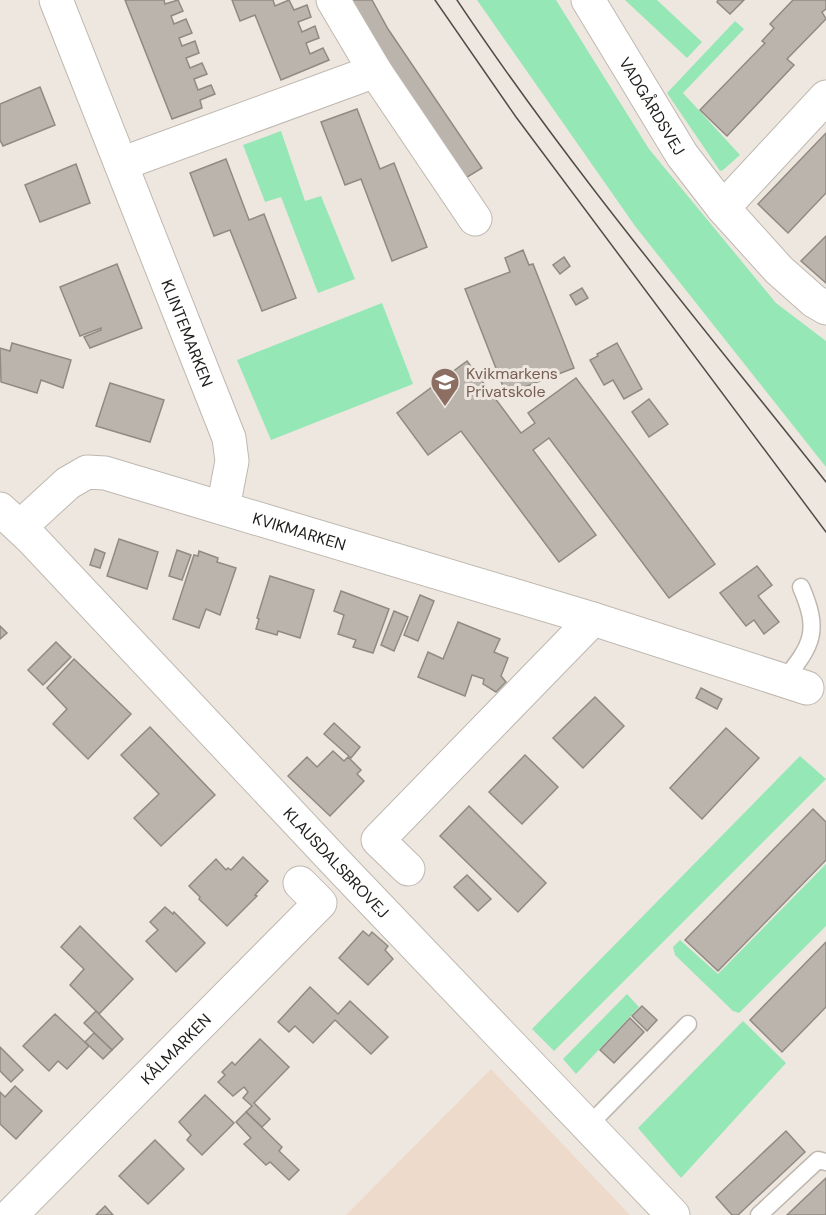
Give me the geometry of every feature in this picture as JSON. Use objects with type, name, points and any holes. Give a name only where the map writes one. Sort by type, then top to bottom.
[{"type":"street","name":"KLINTEMARKEN","points":[[56,0],[229,438],[232,461],[223,508]]},
{"type":"street","points":[[333,0],[375,71],[475,219]]},
{"type":"street","name":"VADGÅRDSVEJ","points":[[588,0],[682,155],[723,208],[779,270],[814,301],[826,308]]},
{"type":"street","points":[[121,164],[375,71]]},
{"type":"street","points":[[723,208],[826,97]]},
{"type":"street","name":"KVIKMARKEN","points":[[10,518],[87,472],[105,472],[593,619],[795,684]]},
{"type":"street","name":"KLAUSDALSBROVEJ","points":[[10,518],[673,1215]]},
{"type":"street","points":[[408,869],[378,840],[593,619]]},
{"type":"street","name":"KÅLMARKEN","points":[[11,1215],[320,903],[300,883]]},
{"type":"lane","points":[[795,684],[808,646],[813,621],[801,587]]},
{"type":"lane","points":[[588,1126],[688,1024]]},
{"type":"lane","points":[[759,1215],[818,1160],[826,1162]]},
{"type":"shaded area","points":[[491,1069],[630,1215],[346,1215]]},
{"type":"green space","points":[[477,0],[556,0],[649,149],[776,303],[826,341],[826,467],[635,226]]},
{"type":"green space","points":[[625,0],[657,0],[702,42],[687,58]]},
{"type":"green space","points":[[735,21],[744,29],[683,93],[740,155],[720,171],[667,93]]},
{"type":"green space","points":[[281,131],[305,201],[321,196],[355,279],[318,293],[281,197],[265,202],[243,145]]},
{"type":"green space","points":[[382,303],[413,384],[271,440],[237,360]]},
{"type":"green space","points":[[800,756],[826,779],[554,1051],[532,1029]]},
{"type":"green space","points":[[826,864],[826,926],[739,1013],[733,1011],[675,955],[673,947],[680,940],[718,974]]},
{"type":"green space","points":[[627,994],[639,1007],[576,1074],[563,1059]]},
{"type":"green space","points":[[743,1021],[786,1063],[681,1178],[638,1128]]},
{"type":"building","points":[[125,0],[164,0],[165,4],[178,0],[183,11],[171,16],[174,24],[186,19],[192,33],[179,38],[182,46],[195,41],[199,53],[186,58],[190,68],[202,63],[207,74],[194,79],[198,90],[211,85],[215,94],[200,100],[202,108],[172,119]]},
{"type":"building","points":[[232,0],[273,0],[275,6],[289,0],[294,10],[307,5],[311,17],[298,22],[302,32],[315,26],[319,38],[306,43],[310,54],[323,48],[329,60],[281,80],[255,15],[240,21]]},
{"type":"building","points":[[348,0],[372,0],[388,29],[482,168],[464,179]]},
{"type":"building","points":[[718,0],[744,0],[730,14],[717,2]]},
{"type":"building","points":[[793,0],[826,0],[826,9],[822,12],[826,19],[787,59],[794,65],[727,136],[700,110],[765,43],[762,41],[774,28],[770,24]]},
{"type":"building","points":[[40,87],[55,125],[3,146],[0,140],[0,104]]},
{"type":"building","points":[[357,109],[380,169],[394,163],[427,247],[392,261],[361,179],[345,185],[321,122]]},
{"type":"building","points":[[826,133],[826,193],[788,233],[758,204]]},
{"type":"building","points":[[226,159],[249,220],[264,214],[296,298],[262,311],[230,230],[214,236],[190,173]]},
{"type":"building","points":[[76,164],[90,203],[40,222],[25,185]]},
{"type":"building","points":[[826,236],[826,283],[801,261]]},
{"type":"building","points":[[523,250],[529,265],[533,264],[574,368],[506,394],[465,289],[510,272],[505,258]]},
{"type":"building","points":[[564,257],[570,266],[560,274],[553,265]]},
{"type":"building","points":[[117,264],[142,328],[90,348],[84,337],[101,328],[80,336],[60,287]]},
{"type":"building","points":[[582,288],[588,298],[576,305],[570,295]]},
{"type":"building","points":[[12,343],[71,360],[63,388],[41,380],[37,393],[1,382],[0,348],[10,351]]},
{"type":"building","points":[[617,343],[642,389],[624,399],[613,380],[604,385],[590,360]]},
{"type":"building","points":[[467,361],[521,433],[535,423],[528,413],[576,378],[715,564],[669,598],[549,438],[533,450],[596,535],[559,562],[461,431],[428,455],[397,413]]},
{"type":"building","points":[[110,383],[164,400],[150,442],[96,426]]},
{"type":"building","points":[[649,399],[668,424],[649,437],[632,412]]},
{"type":"building","points":[[119,539],[158,552],[147,589],[107,576]]},
{"type":"building","points":[[95,549],[105,553],[100,568],[90,565]]},
{"type":"building","points":[[177,550],[191,555],[182,580],[169,576]]},
{"type":"building","points":[[199,551],[218,558],[217,562],[236,568],[220,615],[206,609],[199,628],[173,619],[194,555],[198,556]]},
{"type":"building","points":[[757,566],[772,585],[758,596],[779,622],[764,634],[754,620],[746,626],[720,593]]},
{"type":"building","points":[[270,576],[314,590],[300,638],[278,631],[277,635],[256,629],[259,619],[257,618]]},
{"type":"building","points":[[341,591],[389,609],[373,653],[353,647],[356,640],[338,634],[344,615],[334,611]]},
{"type":"building","points":[[420,595],[434,601],[418,641],[404,635]]},
{"type":"building","points":[[394,611],[408,617],[394,651],[381,645]]},
{"type":"building","points":[[458,622],[500,639],[494,652],[508,658],[501,676],[506,682],[496,692],[483,684],[484,679],[472,675],[465,696],[418,677],[428,652],[443,659]]},
{"type":"building","points":[[0,626],[7,633],[0,639]]},
{"type":"building","points":[[56,642],[71,657],[43,685],[28,670]]},
{"type":"building","points":[[74,659],[131,714],[88,759],[53,724],[67,709],[47,688]]},
{"type":"building","points":[[701,688],[722,699],[717,709],[696,698]]},
{"type":"building","points":[[595,697],[624,726],[583,768],[553,738]]},
{"type":"building","points":[[334,723],[360,747],[351,758],[324,734]]},
{"type":"building","points":[[150,727],[215,795],[161,846],[134,818],[159,794],[121,755]]},
{"type":"building","points":[[726,728],[759,758],[702,819],[670,788]]},
{"type":"building","points":[[333,751],[344,761],[348,757],[361,770],[357,774],[364,781],[330,816],[288,776],[307,757],[317,767]]},
{"type":"building","points":[[525,755],[558,787],[522,824],[489,792]]},
{"type":"building","points":[[469,806],[546,883],[518,912],[440,836]]},
{"type":"building","points":[[813,809],[826,822],[826,860],[718,971],[685,940]]},
{"type":"building","points":[[243,857],[268,881],[255,895],[257,896],[227,926],[189,886],[216,859],[226,870],[228,868],[231,870]]},
{"type":"building","points":[[467,875],[491,899],[478,911],[454,887]]},
{"type":"building","points":[[165,907],[173,914],[174,912],[205,943],[176,972],[146,941],[158,930],[150,922]]},
{"type":"building","points":[[80,926],[133,979],[99,1014],[70,985],[84,969],[61,947]]},
{"type":"building","points":[[363,931],[369,936],[372,932],[388,946],[385,950],[393,959],[368,985],[339,958]]},
{"type":"building","points":[[826,942],[826,1007],[782,1052],[750,1020]]},
{"type":"building","points":[[310,987],[338,1014],[350,1001],[388,1037],[371,1054],[335,1020],[313,1043],[295,1026],[289,1032],[278,1022]]},
{"type":"building","points":[[642,1006],[657,1020],[647,1031],[632,1016]]},
{"type":"building","points":[[96,1011],[123,1039],[112,1050],[84,1023]]},
{"type":"building","points":[[55,1014],[89,1046],[67,1069],[58,1061],[49,1071],[23,1046]]},
{"type":"building","points":[[630,1018],[644,1032],[614,1063],[600,1050]]},
{"type":"building","points":[[94,1033],[112,1050],[103,1059],[85,1042]]},
{"type":"building","points":[[260,1039],[289,1067],[254,1103],[270,1119],[262,1127],[246,1112],[252,1106],[243,1098],[248,1092],[244,1087],[233,1096],[218,1082],[225,1075],[222,1072],[232,1062],[235,1065]]},
{"type":"building","points":[[0,1047],[23,1070],[11,1082],[0,1071]]},
{"type":"building","points":[[15,1086],[42,1111],[16,1139],[0,1124],[0,1092],[5,1097]]},
{"type":"building","points":[[205,1095],[234,1123],[202,1155],[187,1140],[191,1135],[179,1122]]},
{"type":"building","points":[[246,1112],[282,1147],[279,1151],[299,1170],[289,1180],[270,1162],[266,1165],[244,1144],[251,1138],[236,1122]]},
{"type":"building","points":[[786,1131],[805,1152],[738,1215],[732,1215],[716,1197]]},
{"type":"building","points":[[155,1140],[184,1169],[148,1204],[119,1176]]},
{"type":"building","points":[[826,1178],[826,1215],[787,1215]]},
{"type":"building","points":[[105,1206],[113,1215],[96,1215]]},
{"type":"tram line","points":[[435,0],[516,117],[826,532]]},
{"type":"tram line","points":[[457,0],[590,185],[826,482]]},
{"type":"place","name":"Kvikmarkens Privatskole","points":[[445,408]]}]
